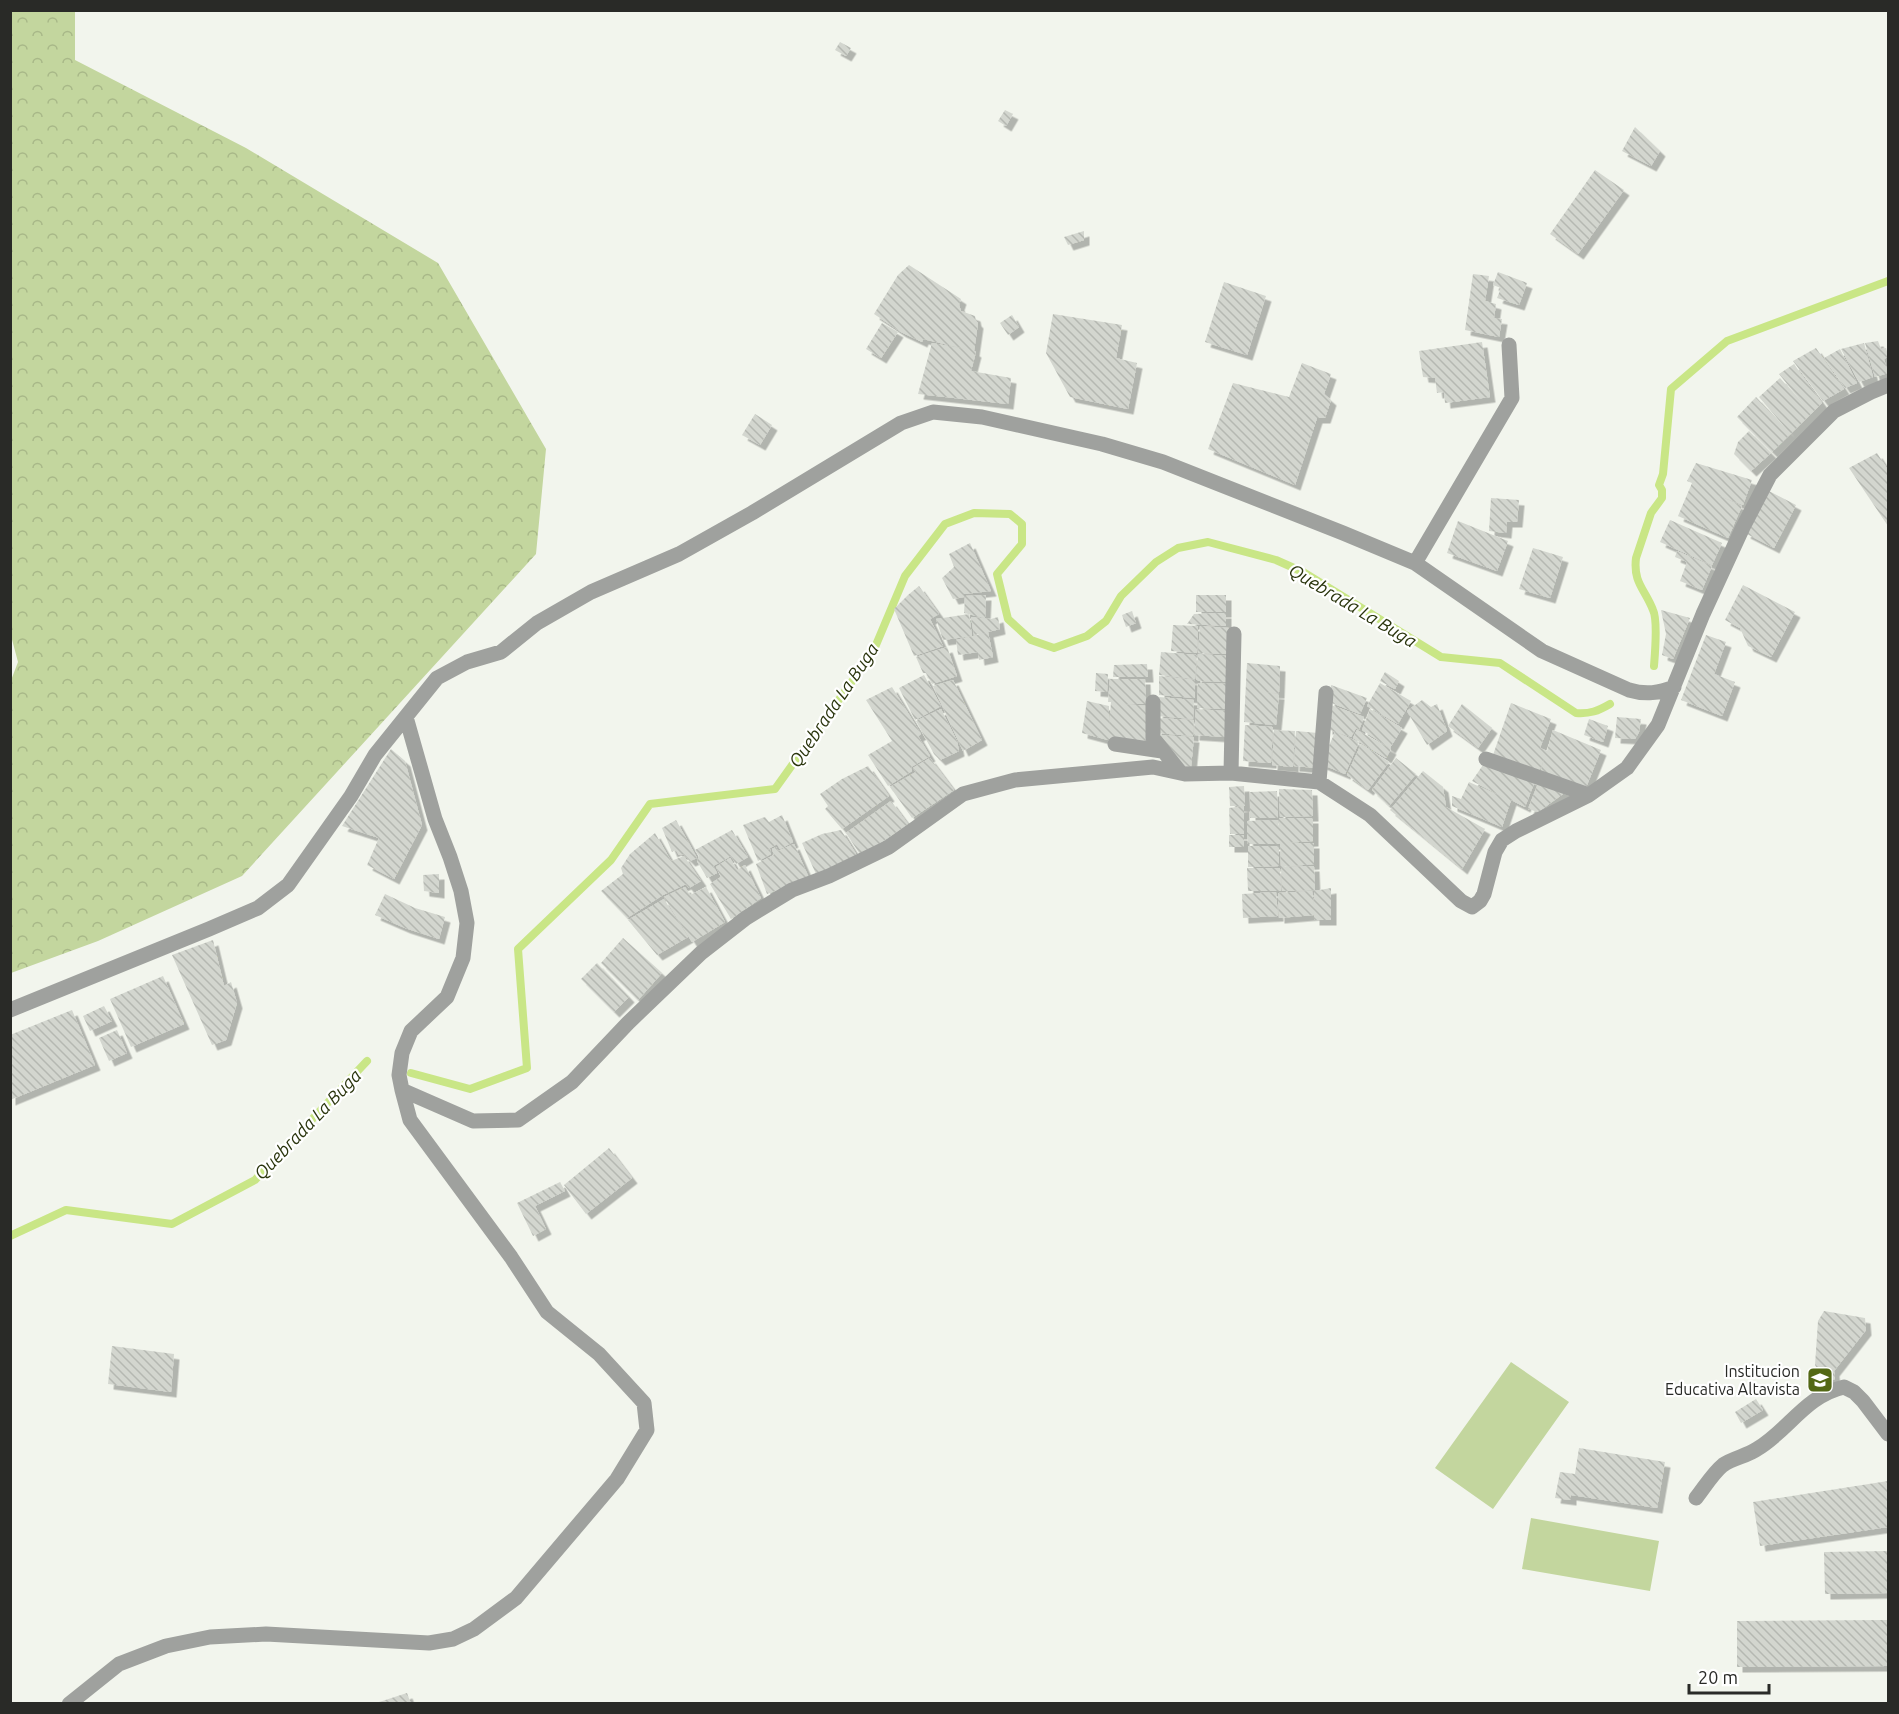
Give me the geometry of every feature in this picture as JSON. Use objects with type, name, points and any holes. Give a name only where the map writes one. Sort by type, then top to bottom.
[{"type":"street","points":[[1415,563],[1512,398],[1509,345]]},
{"type":"street","points":[[402,1090],[473,1121],[518,1120],[572,1082],[628,1023],[701,953],[746,918],[792,890],[829,876],[888,847],[963,794],[1015,780],[1153,767],[1180,772],[1232,773],[1319,782],[1370,815],[1461,902],[1472,907],[1480,902],[1484,894],[1495,852],[1502,840],[1589,795],[1627,768],[1658,725],[1703,614],[1770,475],[1834,411],[1888,385]]},
{"type":"street","points":[[10,1010],[258,908],[288,885],[351,796],[375,754],[437,678],[467,662],[501,652],[537,623],[591,592],[679,554],[901,423],[933,412],[982,417],[1102,444],[1163,462],[1415,563],[1542,651],[1641,693],[1664,691],[1674,687]]},
{"type":"street","points":[[1232,773],[1234,634]]},
{"type":"street","points":[[1319,782],[1326,693]]},
{"type":"street","points":[[1153,702],[1153,738],[1180,772]]},
{"type":"street","points":[[69,1704],[119,1664],[166,1646],[210,1637],[266,1634],[429,1643],[453,1639],[474,1629],[516,1598],[617,1479],[647,1430],[644,1403],[599,1354],[547,1312],[511,1257],[410,1120],[399,1075],[402,1053],[411,1030],[447,997],[463,958],[467,923],[461,891],[435,819],[406,717]]},
{"type":"street","points":[[1115,744],[1162,751]]},
{"type":"street","points":[[1486,759],[1589,795]]},
{"type":"street","points":[[1696,1498],[1723,1466],[1758,1449],[1814,1400],[1831,1390],[1844,1387],[1854,1392],[1888,1434]]},
{"type":"green space","points":[[11,10],[75,11],[75,60],[246,148],[438,263],[546,449],[536,554],[242,876],[98,941],[11,973],[10,683],[18,662],[10,632]]},
{"type":"green space","points":[[1511,1362],[1569,1402],[1493,1509],[1435,1468]]},
{"type":"green space","points":[[1531,1518],[1659,1541],[1650,1591],[1522,1569]]},
{"type":"building","points":[[840,42],[851,48],[846,56],[835,50]]},
{"type":"building","points":[[1005,110],[1013,114],[1006,126],[998,121]]},
{"type":"building","points":[[1635,127],[1660,151],[1651,166],[1622,151]]},
{"type":"building","points":[[1595,170],[1624,190],[1578,254],[1550,234]]},
{"type":"building","points":[[1084,231],[1084,240],[1068,245],[1064,237]]},
{"type":"building","points":[[909,265],[961,299],[959,305],[961,311],[975,316],[978,323],[974,351],[976,352],[971,371],[1011,378],[1008,404],[918,394],[932,343],[970,350],[923,339],[922,342],[901,332],[874,314],[898,275]]},
{"type":"building","points":[[1498,272],[1527,283],[1519,305],[1497,298],[1501,288],[1493,285]]},
{"type":"building","points":[[1473,274],[1489,276],[1485,301],[1496,304],[1494,318],[1502,319],[1499,337],[1465,330]]},
{"type":"building","points":[[1224,282],[1266,296],[1247,355],[1205,342]]},
{"type":"building","points":[[1053,314],[1122,325],[1116,358],[1137,363],[1128,409],[1070,397],[1046,353]]},
{"type":"building","points":[[1012,315],[1019,327],[1008,335],[1000,323]]},
{"type":"building","points":[[882,323],[898,332],[881,358],[866,349]]},
{"type":"building","points":[[1878,341],[1881,349],[1886,348],[1888,357],[1884,359],[1888,373],[1875,377],[1865,343]]},
{"type":"building","points":[[1482,342],[1490,397],[1445,403],[1444,392],[1437,393],[1435,378],[1423,377],[1419,351]]},
{"type":"building","points":[[1864,343],[1873,377],[1859,382],[1841,349]]},
{"type":"building","points":[[1816,348],[1844,389],[1823,401],[1793,361]]},
{"type":"building","points":[[1840,349],[1857,383],[1845,388],[1824,358]]},
{"type":"building","points":[[1302,363],[1331,374],[1324,394],[1331,400],[1325,418],[1317,418],[1295,485],[1208,449],[1233,383],[1289,397]]},
{"type":"building","points":[[1794,364],[1822,403],[1772,452],[1737,417],[1756,397],[1789,432],[1759,397],[1780,378],[1805,406],[1779,374]]},
{"type":"building","points":[[755,414],[772,425],[760,445],[742,435]]},
{"type":"building","points":[[1749,431],[1771,453],[1751,471],[1734,454],[1738,442]]},
{"type":"building","points":[[1877,453],[1888,470],[1888,526],[1849,468]]},
{"type":"building","points":[[1696,463],[1752,480],[1743,505],[1712,493],[1742,506],[1728,538],[1678,516],[1692,483],[1687,481]]},
{"type":"building","points":[[1767,490],[1796,505],[1774,548],[1745,533]]},
{"type":"building","points":[[1491,498],[1519,500],[1517,522],[1507,522],[1506,533],[1489,531]]},
{"type":"building","points":[[1670,520],[1722,543],[1712,565],[1660,542]]},
{"type":"building","points":[[1458,521],[1508,541],[1497,571],[1447,553]]},
{"type":"building","points":[[970,543],[991,591],[964,594],[964,597],[953,599],[942,578],[954,567],[949,554]]},
{"type":"building","points":[[1533,548],[1563,557],[1550,598],[1519,589]]},
{"type":"building","points":[[1677,551],[1712,566],[1702,590],[1680,581],[1687,562],[1675,557]]},
{"type":"building","points":[[1743,585],[1795,612],[1771,657],[1748,646],[1740,628],[1725,620]]},
{"type":"building","points":[[919,586],[939,614],[930,619],[943,646],[914,656],[894,609]]},
{"type":"building","points":[[986,595],[985,618],[964,613],[965,596]]},
{"type":"building","points":[[1196,595],[1226,595],[1226,612],[1196,612]]},
{"type":"building","points":[[1661,610],[1690,618],[1673,659],[1662,655],[1666,634]]},
{"type":"building","points":[[1132,611],[1136,623],[1126,627],[1122,615]]},
{"type":"building","points":[[1226,613],[1226,626],[1187,624],[1194,614]]},
{"type":"building","points":[[969,614],[972,636],[943,640],[936,619]]},
{"type":"building","points":[[971,617],[991,619],[998,617],[1000,629],[988,632],[993,657],[979,660],[978,652],[958,655],[956,640],[986,633],[974,635]]},
{"type":"building","points":[[1173,625],[1198,626],[1197,653],[1171,651]]},
{"type":"building","points":[[1200,626],[1229,628],[1228,654],[1198,653]]},
{"type":"building","points":[[1706,635],[1726,642],[1714,674],[1735,682],[1722,716],[1681,700]]},
{"type":"building","points":[[947,647],[957,676],[932,684],[926,673],[923,673],[916,657]]},
{"type":"building","points":[[1161,652],[1197,655],[1195,679],[1159,675]]},
{"type":"building","points":[[1198,654],[1228,656],[1229,682],[1196,679]]},
{"type":"building","points":[[1247,663],[1280,666],[1279,693],[1257,692],[1279,694],[1276,725],[1244,722]]},
{"type":"building","points":[[1147,664],[1148,677],[1113,677],[1114,665]]},
{"type":"building","points":[[1385,672],[1399,681],[1395,689],[1380,681]]},
{"type":"building","points":[[1096,673],[1108,674],[1107,692],[1095,691]]},
{"type":"building","points":[[924,675],[941,706],[915,720],[899,688]]},
{"type":"building","points":[[1159,676],[1195,680],[1195,698],[1159,695]]},
{"type":"building","points":[[1110,679],[1145,679],[1146,704],[1123,704],[1149,706],[1146,743],[1108,740],[1082,733],[1087,701],[1109,706],[1109,726]]},
{"type":"building","points":[[953,680],[982,740],[963,751],[933,686]]},
{"type":"building","points":[[1198,683],[1228,684],[1227,709],[1197,708]]},
{"type":"building","points":[[1380,683],[1411,701],[1398,724],[1367,706]]},
{"type":"building","points":[[1331,685],[1367,698],[1360,714],[1329,702]]},
{"type":"building","points":[[892,687],[921,734],[918,736],[930,756],[911,767],[912,771],[888,786],[868,755],[892,741],[866,700]]},
{"type":"building","points":[[1159,697],[1194,700],[1193,719],[1157,716]]},
{"type":"building","points":[[1422,700],[1431,707],[1437,704],[1447,731],[1427,745],[1407,711]]},
{"type":"building","points":[[1511,703],[1551,719],[1540,748],[1547,751],[1553,730],[1601,750],[1585,790],[1539,776],[1545,757],[1537,776],[1493,755]]},
{"type":"building","points":[[1328,704],[1364,717],[1359,730],[1356,728],[1351,737],[1327,729]]},
{"type":"building","points":[[1462,704],[1492,728],[1478,748],[1448,726]]},
{"type":"building","points":[[941,709],[957,741],[959,751],[940,760],[934,754],[916,721]]},
{"type":"building","points":[[1196,709],[1225,711],[1225,737],[1194,735]]},
{"type":"building","points":[[1370,709],[1402,728],[1390,748],[1362,730]]},
{"type":"building","points":[[1617,717],[1641,719],[1639,732],[1635,739],[1615,738]]},
{"type":"building","points":[[1156,718],[1194,720],[1193,736],[1156,733]]},
{"type":"building","points":[[1589,719],[1608,726],[1603,742],[1584,735]]},
{"type":"building","points":[[1245,725],[1273,727],[1271,763],[1243,761]]},
{"type":"building","points":[[1274,730],[1295,731],[1293,767],[1272,765]]},
{"type":"building","points":[[1357,730],[1391,749],[1386,758],[1353,738]]},
{"type":"building","points":[[1296,731],[1318,733],[1316,768],[1294,766]]},
{"type":"building","points":[[1335,732],[1359,742],[1345,774],[1321,764]]},
{"type":"building","points":[[1158,735],[1194,737],[1191,767],[1178,765]]},
{"type":"building","points":[[1361,744],[1389,762],[1368,790],[1347,775]]},
{"type":"building","points":[[391,749],[405,761],[422,825],[394,879],[367,865],[379,838],[342,826]]},
{"type":"building","points":[[930,758],[954,790],[912,818],[890,787],[916,772],[913,768]]},
{"type":"building","points":[[1396,758],[1416,774],[1389,806],[1372,790]]},
{"type":"building","points":[[1485,762],[1535,781],[1525,807],[1511,800],[1502,827],[1452,806],[1452,796],[1461,799],[1469,782],[1507,799],[1472,781]]},
{"type":"building","points":[[868,766],[889,796],[842,829],[825,809],[828,806],[820,794],[842,779]]},
{"type":"building","points":[[1423,771],[1443,787],[1446,807],[1485,829],[1462,869],[1390,810]]},
{"type":"building","points":[[1539,781],[1567,791],[1538,812],[1528,809]]},
{"type":"building","points":[[1244,786],[1245,806],[1230,806],[1229,787]]},
{"type":"building","points":[[1279,789],[1312,790],[1313,816],[1280,817]]},
{"type":"building","points":[[1277,791],[1278,818],[1250,818],[1250,792]]},
{"type":"building","points":[[891,801],[908,824],[861,856],[846,833]]},
{"type":"building","points":[[1244,806],[1244,834],[1230,834],[1229,808]]},
{"type":"building","points":[[782,815],[793,842],[780,849],[777,844],[765,851],[770,849],[771,854],[758,861],[743,825],[765,817],[769,822]]},
{"type":"building","points":[[1279,818],[1313,818],[1313,841],[1285,843],[1314,843],[1314,864],[1281,867],[1280,843],[1248,844],[1247,821],[1278,820],[1279,827]]},
{"type":"building","points":[[676,820],[697,858],[690,861],[683,854],[679,855],[676,850],[672,852],[662,828]]},
{"type":"building","points":[[732,830],[748,857],[736,864],[731,856],[713,866],[717,873],[707,878],[697,861],[699,856],[695,850]]},
{"type":"building","points":[[841,830],[858,857],[816,874],[802,843],[822,834]]},
{"type":"building","points":[[655,833],[671,861],[684,856],[701,881],[689,888],[686,884],[663,895],[627,918],[601,891],[623,874],[621,868],[630,854]]},
{"type":"building","points":[[1229,835],[1244,835],[1244,847],[1229,847]]},
{"type":"building","points":[[794,844],[809,878],[767,894],[756,864],[774,855],[772,849],[776,847],[778,851]]},
{"type":"building","points":[[1248,846],[1279,846],[1279,866],[1248,867]]},
{"type":"building","points":[[730,858],[737,870],[745,865],[761,898],[731,919],[710,884],[721,877],[716,867]]},
{"type":"building","points":[[1314,866],[1315,890],[1282,891],[1281,867]]},
{"type":"building","points":[[1247,868],[1280,868],[1281,891],[1248,891]]},
{"type":"building","points":[[439,874],[439,893],[424,891],[423,875]]},
{"type":"building","points":[[685,887],[690,895],[706,887],[725,922],[692,942],[664,897]]},
{"type":"building","points":[[1331,888],[1331,920],[1314,920],[1314,915],[1279,918],[1278,893],[1312,891],[1314,905],[1314,891]]},
{"type":"building","points":[[1276,892],[1278,916],[1243,918],[1242,894]]},
{"type":"building","points":[[385,894],[415,908],[445,917],[439,939],[375,915]]},
{"type":"building","points":[[664,899],[688,937],[657,955],[628,920]]},
{"type":"building","points":[[623,938],[662,973],[638,1000],[601,963]]},
{"type":"building","points":[[213,940],[224,986],[231,982],[237,1003],[226,1040],[212,1045],[172,955]]},
{"type":"building","points":[[597,963],[629,997],[614,1012],[581,979]]},
{"type":"building","points":[[163,976],[184,1024],[131,1047],[110,999]]},
{"type":"building","points":[[104,1006],[112,1021],[90,1031],[83,1016]]},
{"type":"building","points":[[72,1010],[95,1065],[10,1100],[10,1035]]},
{"type":"building","points":[[117,1030],[127,1053],[109,1061],[99,1038]]},
{"type":"building","points":[[609,1148],[632,1178],[586,1214],[564,1185]]},
{"type":"building","points":[[560,1182],[565,1191],[535,1206],[546,1229],[533,1236],[517,1203]]},
{"type":"building","points":[[1824,1311],[1865,1318],[1866,1330],[1834,1371],[1835,1379],[1825,1382],[1815,1365],[1818,1321]]},
{"type":"building","points":[[112,1346],[174,1354],[171,1392],[108,1384]]},
{"type":"building","points":[[1756,1399],[1763,1410],[1741,1423],[1735,1412]]},
{"type":"building","points":[[1579,1448],[1665,1462],[1657,1508],[1571,1495],[1571,1500],[1555,1498],[1560,1472],[1575,1474]]},
{"type":"building","points":[[1888,1481],[1888,1527],[1760,1546],[1753,1502]]},
{"type":"building","points":[[1888,1551],[1888,1593],[1825,1594],[1824,1552]]},
{"type":"building","points":[[1888,1620],[1888,1666],[1737,1667],[1737,1621]]},
{"type":"building","points":[[407,1693],[411,1704],[376,1704],[376,1703]]},
{"type":"waterway","name":"Quebrada La Buga","points":[[1654,666],[1655,615],[1638,580],[1636,558],[1651,513],[1662,498],[1659,485],[1663,474],[1671,389],[1727,341],[1888,281]]},
{"type":"waterway","name":"Quebrada La Buga","points":[[411,1073],[470,1089],[527,1068],[518,949],[611,860],[650,804],[775,789],[873,652],[905,576],[945,524],[974,513],[1010,514],[1022,524],[1022,544],[997,574],[1008,619],[1031,640],[1054,648],[1087,636],[1106,621],[1121,596],[1156,562],[1178,548],[1208,542],[1276,560],[1303,572],[1441,657],[1500,663],[1576,713],[1594,712],[1610,704]]},
{"type":"waterway","name":"Quebrada La Buga","points":[[10,1236],[66,1210],[172,1224],[255,1180],[367,1061]]},
{"type":"place","name":"Institucion Educativa Altavista","points":[[1820,1380]]}]
